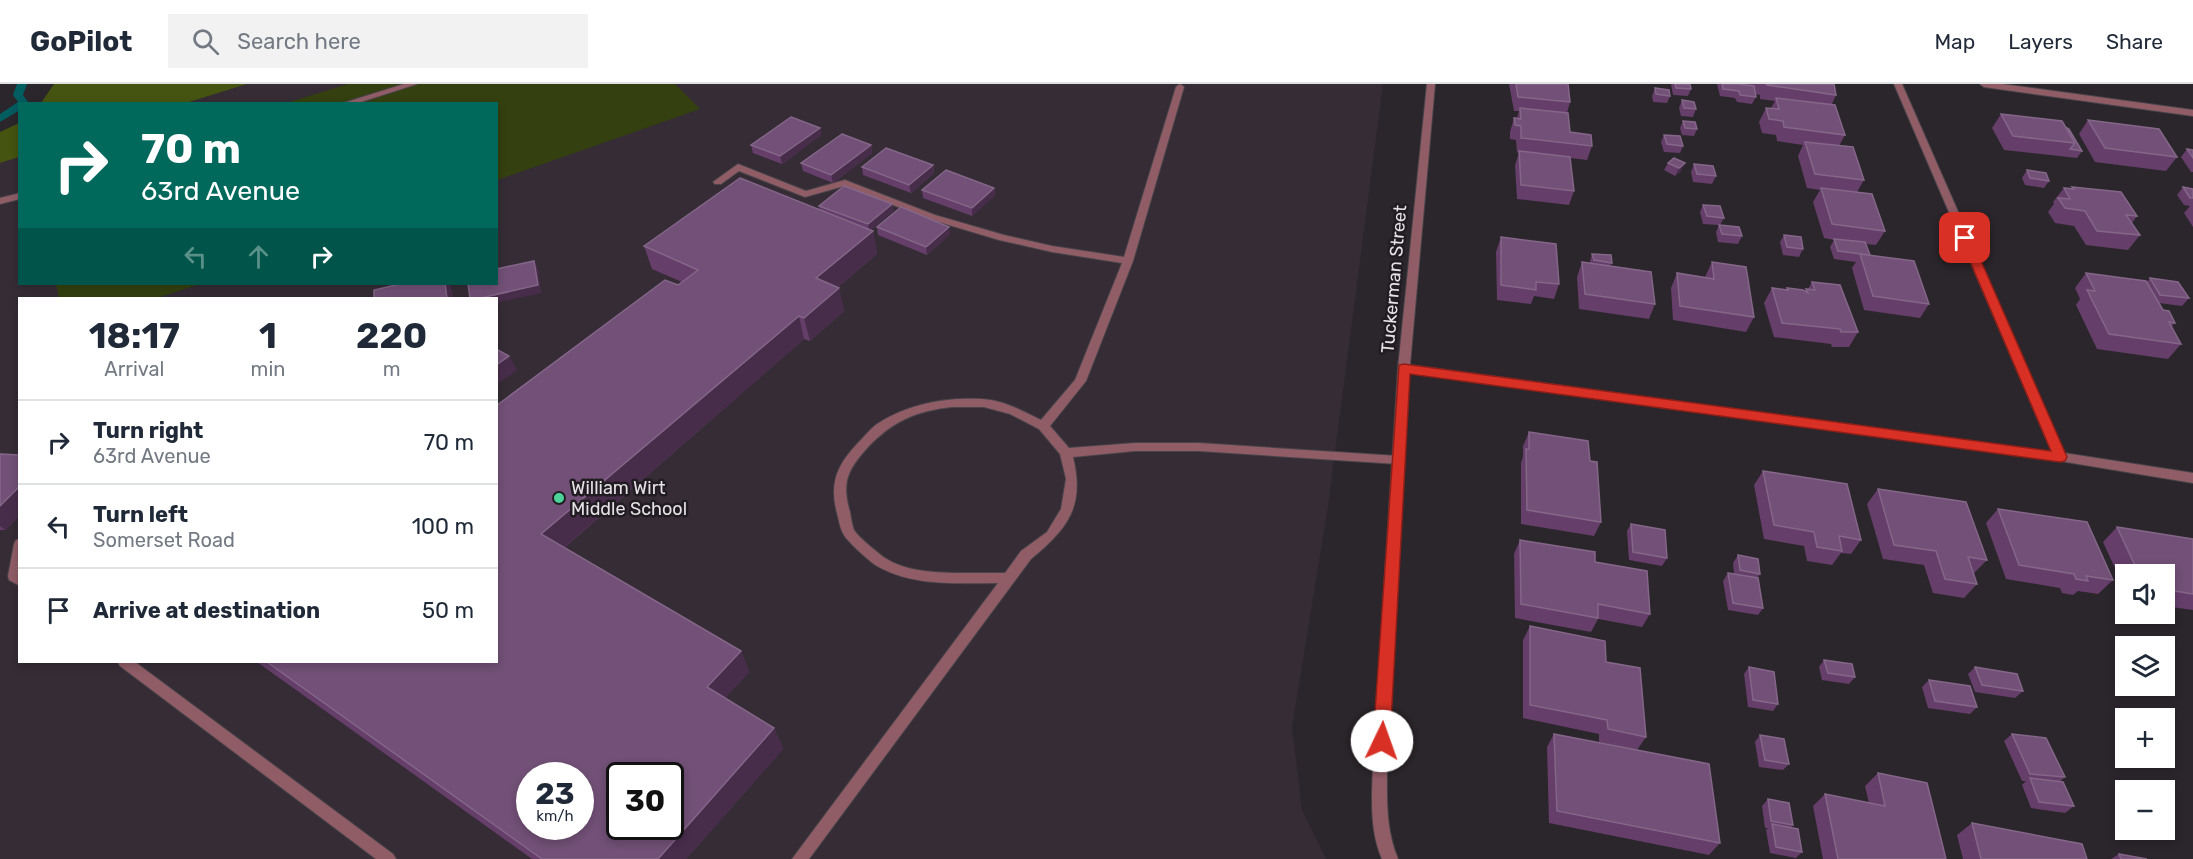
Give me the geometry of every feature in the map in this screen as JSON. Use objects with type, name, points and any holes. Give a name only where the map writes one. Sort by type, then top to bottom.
[{"type":"street","points":[[351,102],[413,84]]},
{"type":"street","name":"Tuckerman Street","points":[[1390,859],[1386,851],[1379,812],[1380,764],[1404,368],[1431,84]]},
{"type":"street","points":[[1899,84],[2060,457]]},
{"type":"street","points":[[1984,84],[2193,113]]},
{"type":"street","points":[[1043,426],[1080,381],[1128,261],[1180,87]]},
{"type":"street","points":[[718,182],[738,167],[804,194],[845,183],[932,217],[1002,238],[1052,249],[1128,261]]},
{"type":"street","points":[[0,201],[18,196]]},
{"type":"street","points":[[1404,368],[2060,457],[2193,478]]},
{"type":"street","points":[[800,859],[1009,578],[1026,555],[1051,535],[1067,510],[1072,479],[1066,453],[1043,426],[1014,411],[984,403],[928,406],[899,417],[879,428],[848,461],[838,496],[849,532],[881,562],[907,572],[933,577],[1009,578]]},
{"type":"street","points":[[1066,453],[1135,447],[1199,447],[1398,460]]},
{"type":"street","points":[[18,555],[14,576],[18,579]]},
{"type":"street","points":[[126,663],[388,859]]},
{"type":"shaded area","points":[[247,84],[1383,84],[1328,506],[1292,727],[1302,810],[1326,859],[0,859],[0,163],[18,157],[18,285],[498,285],[498,102],[189,102]]},
{"type":"green space","points":[[54,84],[247,84],[189,102],[42,102]]},
{"type":"green space","points":[[348,84],[675,84],[700,109],[498,180],[498,102],[290,102]]},
{"type":"green space","points":[[18,123],[18,157],[0,163],[0,132]]},
{"type":"green space","points":[[56,285],[197,285],[160,297],[59,297]]},
{"type":"building","points":[[1516,84],[1568,84],[1570,102],[1518,97]]},
{"type":"building","points":[[1675,84],[1690,84],[1691,89],[1676,88]]},
{"type":"building","points":[[1722,84],[1754,86],[1756,97],[1740,95],[1739,91],[1723,89]]},
{"type":"building","points":[[1834,84],[1836,95],[1767,85]]},
{"type":"building","points":[[1655,88],[1669,90],[1670,96],[1656,94]]},
{"type":"building","points":[[1776,98],[1835,105],[1845,135],[1784,127],[1783,121],[1769,119],[1766,108],[1779,109]]},
{"type":"building","points":[[1682,100],[1694,102],[1696,109],[1684,108]]},
{"type":"building","points":[[1520,108],[1568,113],[1570,132],[1591,135],[1592,146],[1521,138],[1521,126],[1515,125],[1514,118],[1521,119]]},
{"type":"building","points":[[2001,114],[2062,121],[2075,143],[2013,136]]},
{"type":"building","points":[[791,117],[820,128],[780,156],[751,145]]},
{"type":"building","points":[[2088,120],[2159,129],[2177,157],[2105,148]]},
{"type":"building","points":[[1683,121],[1695,122],[1697,129],[1685,128]]},
{"type":"building","points":[[2067,128],[2082,151],[2070,149],[2075,143]]},
{"type":"building","points":[[842,134],[871,145],[831,175],[801,163]]},
{"type":"building","points":[[1664,135],[1680,136],[1683,146],[1667,144]]},
{"type":"building","points":[[1805,142],[1853,147],[1864,180],[1815,174]]},
{"type":"building","points":[[886,148],[933,165],[909,185],[862,167]]},
{"type":"building","points":[[2187,149],[2193,150],[2193,158]]},
{"type":"building","points":[[1519,151],[1570,157],[1574,191],[1521,185]]},
{"type":"building","points":[[1674,158],[1685,163],[1679,168],[1668,163]]},
{"type":"building","points":[[1694,164],[1713,166],[1716,176],[1697,174]]},
{"type":"building","points":[[946,170],[994,188],[972,208],[922,190]]},
{"type":"building","points":[[2027,170],[2046,173],[2049,181],[2030,178]]},
{"type":"building","name":"William Wirt Middle School","points":[[740,178],[873,231],[816,278],[839,288],[804,318],[799,316],[541,534],[741,651],[707,687],[774,728],[684,830],[684,762],[606,762],[606,840],[675,840],[658,859],[542,859],[268,663],[498,663],[498,405],[665,280],[678,285],[698,270],[644,246]]},
{"type":"building","points":[[844,186],[892,204],[868,224],[819,206]]},
{"type":"building","points":[[2072,187],[2121,192],[2137,216],[2126,215],[2140,235],[2097,231],[2085,211],[2065,208],[2058,198],[2070,199],[2064,188],[2074,189]]},
{"type":"building","points":[[2183,187],[2193,189],[2193,198],[2190,198]]},
{"type":"building","points":[[1821,188],[1872,194],[1885,231],[1832,224]]},
{"type":"building","points":[[1703,205],[1720,206],[1724,218],[1707,216]]},
{"type":"building","points":[[901,207],[949,227],[926,247],[877,227]]},
{"type":"building","points":[[1719,225],[1739,227],[1742,236],[1722,234]]},
{"type":"building","points":[[1784,235],[1801,237],[1803,249],[1787,247]]},
{"type":"building","points":[[1501,237],[1556,244],[1559,284],[1536,282],[1536,290],[1501,285]]},
{"type":"building","points":[[1834,239],[1865,242],[1870,255],[1838,251]]},
{"type":"building","points":[[1592,254],[1611,255],[1612,263],[1594,260]]},
{"type":"building","points":[[1860,254],[1914,261],[1929,304],[1873,296]]},
{"type":"building","points":[[534,261],[538,285],[485,297],[470,297],[468,285],[498,285],[498,269]]},
{"type":"building","points":[[1582,262],[1651,272],[1655,304],[1585,294]]},
{"type":"building","points":[[1712,262],[1746,267],[1754,317],[1680,306],[1677,273],[1714,279]]},
{"type":"building","points":[[2086,273],[2146,281],[2163,310],[2169,311],[2175,323],[2169,322],[2181,344],[2109,334],[2087,290],[2095,291]]},
{"type":"building","points":[[2150,278],[2178,282],[2189,298],[2160,295]]},
{"type":"building","points":[[1812,282],[1840,285],[1858,332],[1841,332],[1840,329],[1782,323],[1772,288],[1803,290],[1808,293],[1806,289],[1815,290]]},
{"type":"building","points":[[396,285],[445,285],[447,297],[374,297],[374,290]]},
{"type":"building","points":[[498,350],[509,356],[498,364]]},
{"type":"building","points":[[1529,432],[1588,441],[1590,461],[1597,462],[1601,522],[1527,510],[1526,449],[1529,449]]},
{"type":"building","points":[[0,454],[18,455],[18,488],[0,506]]},
{"type":"building","points":[[1763,471],[1847,484],[1861,540],[1839,536],[1842,551],[1817,547],[1814,532],[1774,525]]},
{"type":"building","points":[[1878,489],[1966,502],[1987,560],[1968,557],[1977,584],[1945,579],[1936,551],[1894,545]]},
{"type":"building","points":[[1998,509],[2087,522],[2113,580],[2086,576],[2088,581],[2076,579],[2074,574],[2019,565]]},
{"type":"building","points":[[1631,524],[1665,530],[1667,558],[1633,552]]},
{"type":"building","points":[[2117,527],[2193,539],[2193,594],[2175,591],[2175,564],[2134,564]]},
{"type":"building","points":[[1520,540],[1595,552],[1595,562],[1647,571],[1650,614],[1598,604],[1598,618],[1521,604]]},
{"type":"building","points":[[1738,555],[1758,559],[1760,574],[1740,570]]},
{"type":"building","points":[[1728,573],[1758,578],[1763,608],[1733,603]]},
{"type":"building","points":[[1530,626],[1605,641],[1606,662],[1640,668],[1646,737],[1608,729],[1607,720],[1530,705]]},
{"type":"building","points":[[1824,660],[1852,664],[1855,677],[1828,673]]},
{"type":"building","points":[[1749,667],[1774,672],[1778,704],[1753,700]]},
{"type":"building","points":[[1975,667],[2017,674],[2023,691],[1982,685]]},
{"type":"building","points":[[1929,680],[1970,686],[1977,707],[1935,701]]},
{"type":"building","points":[[1554,734],[1709,764],[1720,843],[1557,811]]},
{"type":"building","points":[[2012,734],[2046,738],[2065,777],[2030,774]]},
{"type":"building","points":[[1760,735],[1784,739],[1789,764],[1765,760]]},
{"type":"building","points":[[1878,773],[1927,783],[1946,859],[1838,859],[1825,794],[1885,806]]},
{"type":"building","points":[[2030,778],[2063,782],[2074,806],[2039,802]]},
{"type":"building","points":[[1768,799],[1789,803],[1793,825],[1771,821]]},
{"type":"building","points":[[1972,823],[2082,844],[2087,859],[1981,859]]},
{"type":"building","points":[[1772,824],[1798,829],[1802,852],[1776,847]]},
{"type":"building","points":[[2119,854],[2147,859],[2121,859]]},
{"type":"waterway","points":[[22,84],[18,95],[23,102]]},
{"type":"waterway","points":[[0,119],[18,106]]},
{"type":"place","name":"William Wirt Middle School","points":[[559,498]]},
{"type":"route","points":[[1382,741],[1404,368],[2060,457],[1965,238]]}]
